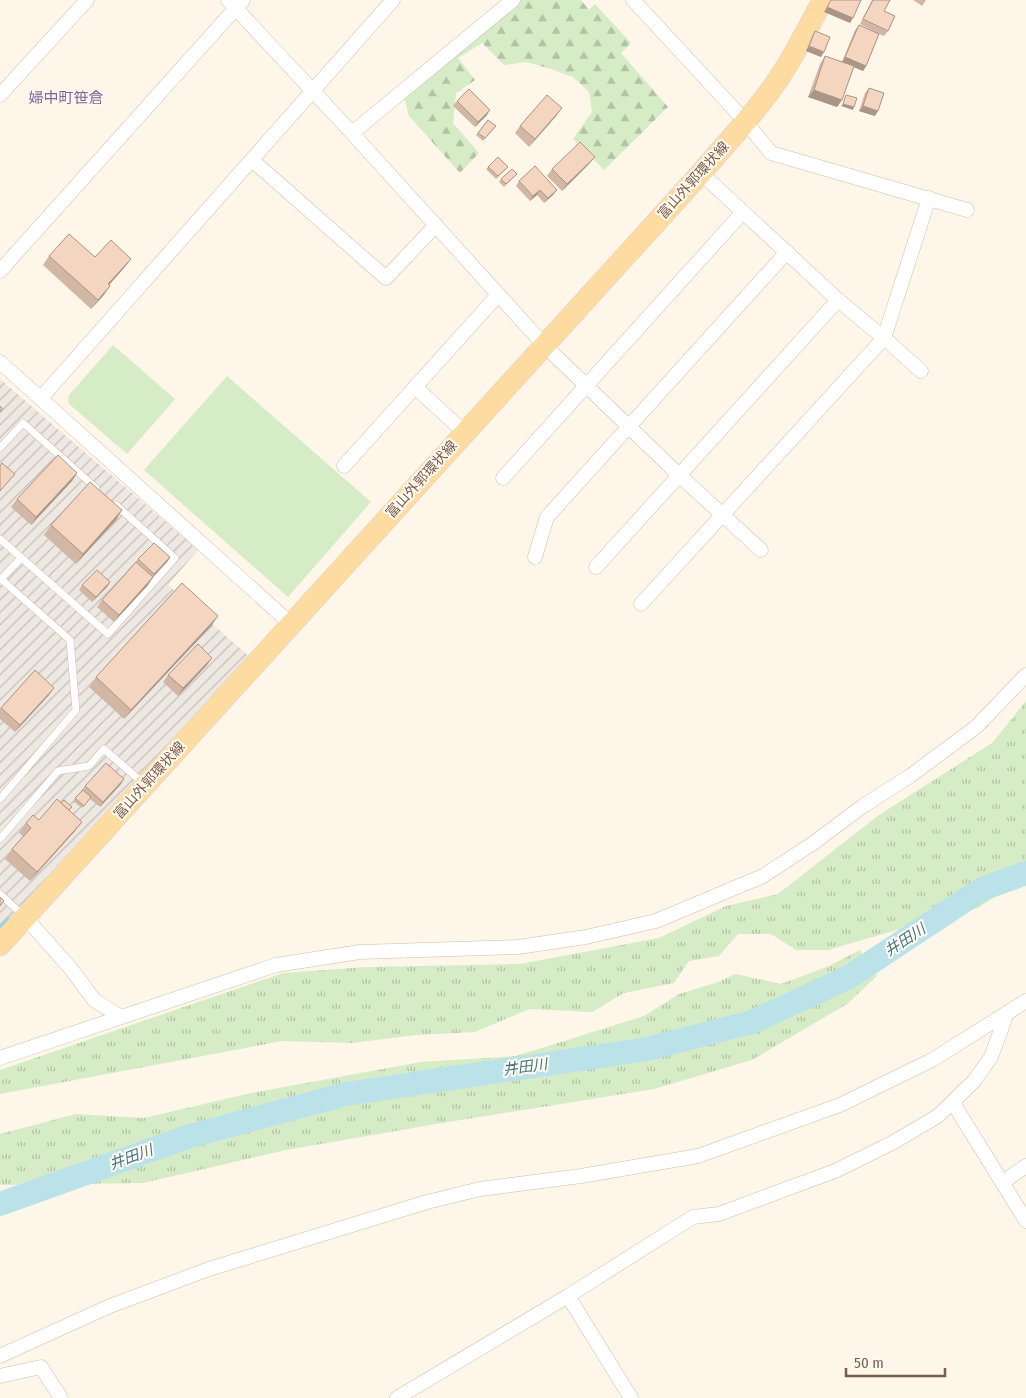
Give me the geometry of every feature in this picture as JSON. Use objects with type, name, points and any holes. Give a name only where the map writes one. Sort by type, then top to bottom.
[{"type":"main road","name":"富山外郭環状線","points":[[0,944],[701,173],[776,82],[823,0]]},
{"type":"street","points":[[0,95],[87,0]]},
{"type":"street","points":[[41,398],[393,0]]},
{"type":"street","points":[[352,133],[513,0]]},
{"type":"street","points":[[633,0],[745,121],[771,153],[967,210]]},
{"type":"street","points":[[0,272],[235,3],[544,345],[679,475],[761,550]]},
{"type":"street","points":[[252,160],[386,278],[436,225]]},
{"type":"street","points":[[701,173],[838,300],[921,371]]},
{"type":"street","points":[[641,604],[884,338],[929,198]]},
{"type":"street","points":[[503,478],[743,212]]},
{"type":"street","points":[[535,557],[547,517],[786,252]]},
{"type":"street","points":[[344,466],[498,295]]},
{"type":"street","points":[[596,567],[838,300]]},
{"type":"street","points":[[0,362],[290,624]]},
{"type":"street","points":[[416,387],[464,432]]},
{"type":"street","points":[[0,1058],[276,964],[360,952],[518,947],[586,937],[656,921],[763,876],[812,844],[863,806],[910,776],[976,727],[1026,675]]},
{"type":"street","points":[[25,917],[72,970],[94,1000],[121,1017]]},
{"type":"street","points":[[0,1356],[110,1306],[209,1269],[427,1202],[480,1190],[581,1176],[698,1156],[840,1104],[932,1060],[1026,1001]]},
{"type":"street","points":[[397,1398],[568,1296],[693,1217],[719,1214],[835,1171],[892,1143],[938,1116],[974,1081],[991,1057],[1007,1013]]},
{"type":"street","points":[[954,1102],[1026,1221]]},
{"type":"street","points":[[1003,1182],[1026,1166]]},
{"type":"street","points":[[568,1296],[631,1398]]},
{"type":"street","points":[[0,1376],[41,1367],[60,1398]]},
{"type":"lane","points":[[0,448],[23,423],[103,493]]},
{"type":"lane","points":[[0,539],[108,634],[175,558],[110,500]]},
{"type":"lane","points":[[0,799],[76,710],[70,640],[1,579],[21,558]]},
{"type":"lane","points":[[0,839],[58,771],[89,766],[104,749],[144,785]]},
{"type":"lane","points":[[0,894],[25,917]]},
{"type":"shaded area","points":[[0,379],[198,550],[168,585],[250,657],[0,932]]},
{"type":"green space","points":[[506,0],[581,0],[589,10],[595,4],[631,43],[621,53],[668,107],[604,170],[573,139],[592,112],[589,92],[573,77],[551,69],[526,62],[504,65],[482,43],[458,58],[475,80],[456,93],[453,123],[479,153],[460,173],[409,116],[403,93]]},
{"type":"green space","points":[[113,345],[175,399],[127,454],[68,403],[69,395]]},
{"type":"green space","points":[[227,376],[371,502],[288,597],[144,470]]},
{"type":"green space","points":[[1026,701],[1026,876],[978,908],[828,950],[796,950],[771,934],[738,934],[719,956],[689,961],[674,983],[624,993],[592,1012],[529,1009],[475,1032],[416,1035],[352,1043],[282,1041],[0,1094],[0,1070],[283,973],[367,967],[520,964],[659,938],[726,906],[778,894],[879,815],[992,743]]},
{"type":"green space","points":[[860,950],[877,976],[847,1004],[752,1060],[654,1089],[286,1150],[143,1183],[0,1185],[0,1134],[76,1114],[144,1118],[251,1093],[421,1062],[516,1056],[644,1016],[679,994],[718,982],[735,974],[781,984],[827,967]]},
{"type":"building","points":[[831,0],[861,0],[853,18],[827,7]]},
{"type":"building","points":[[873,0],[890,0],[884,11],[895,16],[888,31],[863,19]]},
{"type":"building","points":[[859,25],[879,34],[866,66],[845,57]]},
{"type":"building","points":[[815,31],[830,37],[824,52],[809,46]]},
{"type":"building","points":[[825,56],[854,66],[842,100],[814,90]]},
{"type":"building","points":[[869,88],[884,93],[878,111],[863,106]]},
{"type":"building","points":[[469,89],[490,110],[478,122],[457,101]]},
{"type":"building","points":[[547,95],[562,108],[535,139],[520,126]]},
{"type":"building","points":[[846,95],[857,98],[854,107],[843,104]]},
{"type":"building","points":[[488,120],[496,126],[485,138],[478,133]]},
{"type":"building","points":[[580,142],[595,157],[567,184],[552,169]]},
{"type":"building","points":[[498,157],[508,167],[498,176],[488,167]]},
{"type":"building","points":[[535,166],[557,190],[548,198],[540,190],[533,196],[519,181]]},
{"type":"building","points":[[512,169],[517,174],[506,184],[501,179]]},
{"type":"building","points":[[69,234],[95,257],[111,240],[131,259],[108,284],[110,286],[98,300],[49,256]]},
{"type":"building","points":[[58,455],[77,473],[36,517],[17,499]]},
{"type":"building","points":[[2,463],[15,474],[0,491],[0,466]]},
{"type":"building","points":[[90,482],[122,510],[83,554],[51,525]]},
{"type":"building","points":[[154,543],[170,557],[154,574],[138,559]]},
{"type":"building","points":[[136,562],[153,577],[119,615],[102,600]]},
{"type":"building","points":[[97,570],[110,582],[96,597],[82,585]]},
{"type":"building","points":[[182,583],[218,616],[131,710],[96,677]]},
{"type":"building","points":[[198,644],[212,658],[183,688],[168,675]]},
{"type":"building","points":[[35,670],[54,688],[20,725],[1,708]]},
{"type":"building","points":[[106,763],[124,779],[103,802],[85,786]]},
{"type":"building","points":[[83,790],[91,797],[84,806],[75,798]]},
{"type":"building","points":[[57,799],[82,822],[37,872],[12,849],[31,828],[26,823],[33,815],[39,820]]},
{"type":"building","points":[[64,800],[72,807],[69,810],[61,803]]},
{"type":"building","points":[[0,897],[4,901],[0,906]]},
{"type":"waterway","name":"井田川","points":[[0,1204],[187,1137],[346,1094],[647,1049],[752,1022],[849,977],[982,889],[1026,873]]},
{"type":"waterway","points":[[0,928],[8,919]]},
{"type":"district","name":"婦中町笹倉","points":[[66,98]]}]
